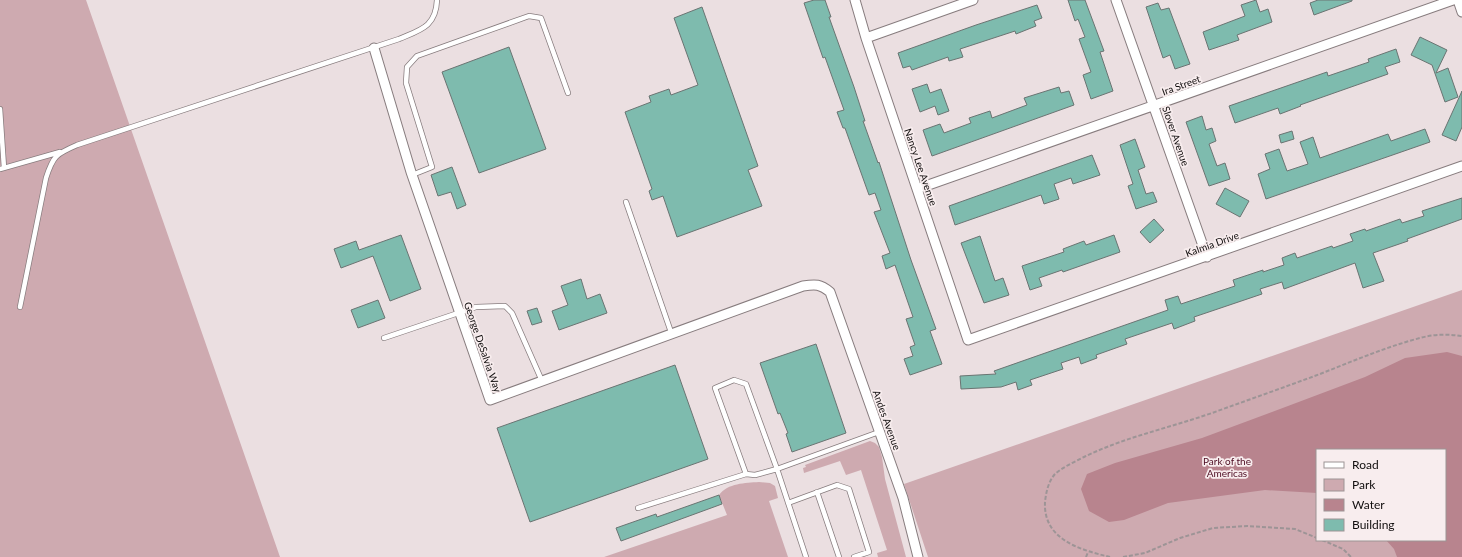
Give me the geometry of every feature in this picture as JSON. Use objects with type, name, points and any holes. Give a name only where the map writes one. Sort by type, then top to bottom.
[{"type":"street","name":"Nancy Lee Avenue","points":[[855,0],[866,38],[968,340]]},
{"type":"street","points":[[866,38],[973,0]]},
{"type":"street","name":"Slover Avenue","points":[[1116,0],[1207,257]]},
{"type":"street","name":"Ira Street","points":[[917,189],[1453,0]]},
{"type":"street","points":[[1458,0],[1462,12]]},
{"type":"street","name":"George DeSalvia Way","points":[[374,48],[412,175],[490,400],[672,335],[803,286],[814,284],[823,286],[830,292]]},
{"type":"street","name":"Kalmia Drive","points":[[968,340],[1462,166]]},
{"type":"street","name":"Andes Avenue","points":[[830,292],[903,498],[918,557]]},
{"type":"lane","points":[[0,109],[2,169],[62,152],[78,145],[374,48],[418,31],[429,24],[434,17],[437,0]]},
{"type":"lane","points":[[412,175],[432,167],[406,83],[407,66],[417,56],[529,16],[541,18],[568,93]]},
{"type":"lane","points":[[20,307],[46,178],[52,161],[62,152]]},
{"type":"lane","points":[[626,202],[672,335]]},
{"type":"lane","points":[[384,338],[476,307],[505,306],[512,313],[542,381]]},
{"type":"lane","points":[[746,474],[715,388],[734,380],[746,384],[806,557]]},
{"type":"lane","points":[[638,508],[746,474],[755,476],[879,432]]},
{"type":"lane","points":[[788,502],[837,485],[849,489],[869,552],[854,557]]},
{"type":"lane","points":[[817,492],[839,557]]},
{"type":"path","points":[[1110,557],[1088,552],[1073,546],[1055,533],[1047,519],[1045,507],[1049,483],[1055,475],[1067,466],[1128,439],[1175,426],[1213,413],[1383,349],[1422,337],[1446,334],[1462,336]]},
{"type":"path","points":[[1123,557],[1146,553],[1180,538],[1213,528],[1247,526],[1295,529],[1316,538]]},
{"type":"path","points":[[1324,541],[1343,549],[1351,557]]},
{"type":"path","points":[[1086,557],[1088,552]]},
{"type":"green space","points":[[0,0],[86,0],[280,557],[0,557]]},
{"type":"green space","name":"Park of the Americas","points":[[1462,290],[1462,557],[928,557],[904,484]]},
{"type":"green space","points":[[870,441],[879,447],[885,479],[906,557],[878,557],[877,553],[887,550],[861,470],[846,475],[840,461],[804,473],[803,468],[806,467],[805,465]]},
{"type":"green space","points":[[759,482],[770,483],[775,486],[778,498],[769,501],[788,557],[604,557],[727,515],[719,495],[727,488],[737,484]]},
{"type":"water","points":[[1447,352],[1462,356],[1462,557],[1397,557],[1394,549],[1387,541],[1446,541],[1446,449],[1316,449],[1316,493],[1265,490],[1168,503],[1124,520],[1109,522],[1089,511],[1081,489],[1087,474],[1115,463],[1202,438],[1365,377],[1405,358]]},
{"type":"building","points":[[814,0],[825,0],[831,17],[829,17],[865,121],[863,121],[878,163],[879,162],[911,260],[936,329],[930,331],[942,364],[910,375],[904,359],[913,356],[910,347],[915,345],[906,319],[913,317],[895,265],[886,269],[882,256],[890,253],[874,212],[881,210],[875,193],[869,195],[845,128],[843,128],[837,112],[844,110],[825,57],[823,58],[804,3]]},
{"type":"building","points":[[1068,0],[1085,0],[1104,51],[1100,52],[1113,91],[1091,99],[1083,75],[1091,72],[1079,39],[1085,37],[1078,19],[1075,21]]},
{"type":"building","points":[[1256,0],[1260,12],[1268,9],[1272,22],[1237,35],[1239,40],[1209,50],[1203,32],[1245,16],[1241,5]]},
{"type":"building","points":[[1318,0],[1352,1],[1314,15],[1310,3]]},
{"type":"building","points":[[1158,3],[1161,10],[1169,8],[1190,64],[1175,69],[1170,55],[1163,58],[1146,7]]},
{"type":"building","points":[[1037,5],[1042,18],[1034,21],[1036,26],[1016,34],[1015,31],[960,49],[963,57],[949,61],[948,57],[912,70],[910,66],[903,68],[898,53]]},
{"type":"building","points":[[702,7],[758,166],[748,170],[762,206],[677,237],[663,196],[652,200],[649,191],[652,189],[625,112],[651,102],[649,96],[669,89],[671,95],[698,85],[674,18]]},
{"type":"building","points":[[1420,37],[1447,50],[1436,73],[1448,68],[1458,97],[1445,102],[1432,65],[1411,55]]},
{"type":"building","points":[[509,47],[546,149],[479,173],[442,72]]},
{"type":"building","points":[[1396,49],[1400,62],[1385,67],[1388,74],[1300,105],[1301,106],[1280,114],[1278,108],[1235,123],[1229,106],[1327,72],[1328,76],[1369,62],[1368,59]]},
{"type":"building","points":[[927,84],[930,93],[941,89],[949,111],[938,115],[935,106],[920,112],[912,89]]},
{"type":"building","points":[[1059,87],[1061,93],[1069,91],[1074,105],[932,156],[923,130],[940,124],[944,133],[971,123],[969,118],[990,111],[992,118],[1027,105],[1024,98]]},
{"type":"building","points":[[1462,91],[1462,127],[1456,141],[1442,135]]},
{"type":"building","points":[[1202,116],[1206,130],[1212,128],[1216,141],[1209,144],[1217,166],[1225,163],[1230,179],[1209,186],[1186,122]]},
{"type":"building","points":[[1425,129],[1430,142],[1266,199],[1258,174],[1270,169],[1265,154],[1279,149],[1287,171],[1308,164],[1300,142],[1313,137],[1320,158],[1388,134],[1391,141]]},
{"type":"building","points":[[1292,131],[1294,139],[1281,143],[1279,135]]},
{"type":"building","points":[[1135,139],[1145,167],[1138,170],[1146,194],[1153,192],[1157,202],[1136,209],[1128,186],[1133,184],[1120,145]]},
{"type":"building","points":[[1092,155],[1100,175],[1073,184],[1071,178],[1054,184],[1059,199],[1044,204],[1041,195],[955,225],[949,206]]},
{"type":"building","points":[[452,167],[466,205],[457,209],[451,192],[438,196],[431,175]]},
{"type":"building","points":[[1225,188],[1249,201],[1240,217],[1216,204]]},
{"type":"building","points":[[1462,198],[1462,219],[1407,239],[1408,241],[1373,253],[1384,281],[1363,288],[1355,263],[1284,289],[1282,282],[1260,289],[1262,294],[1194,317],[1195,321],[1174,329],[1172,323],[1125,339],[1127,344],[1096,355],[1097,358],[1081,364],[1079,357],[1061,363],[1063,369],[1030,380],[1032,385],[1018,390],[1016,382],[1001,387],[961,389],[960,376],[996,374],[994,371],[1168,310],[1165,300],[1178,296],[1181,304],[1235,286],[1233,280],[1284,265],[1282,258],[1295,253],[1297,258],[1332,246],[1333,248],[1353,241],[1350,234],[1365,229],[1366,231],[1400,219],[1402,223],[1424,216],[1422,211]]},
{"type":"building","points":[[1154,219],[1164,230],[1150,243],[1140,232]]},
{"type":"building","points":[[401,235],[421,289],[390,301],[373,256],[341,268],[334,249],[356,241],[359,250]]},
{"type":"building","points":[[1114,235],[1120,252],[1063,272],[1062,270],[1039,278],[1042,286],[1030,290],[1022,266],[1064,252],[1063,249],[1084,241],[1086,245]]},
{"type":"building","points":[[980,236],[995,281],[1003,278],[1009,295],[984,303],[961,243]]},
{"type":"building","points":[[581,279],[587,299],[600,294],[607,313],[559,330],[552,311],[568,305],[561,286]]},
{"type":"building","points":[[378,300],[385,318],[358,328],[351,310]]},
{"type":"building","points":[[537,308],[542,322],[532,325],[527,311]]},
{"type":"building","points":[[816,344],[846,433],[792,452],[786,434],[788,433],[780,413],[778,414],[760,363]]},
{"type":"building","points":[[675,365],[708,459],[530,522],[497,428]]},
{"type":"building","points":[[719,495],[722,504],[621,541],[616,528],[656,514],[657,517]]}]
